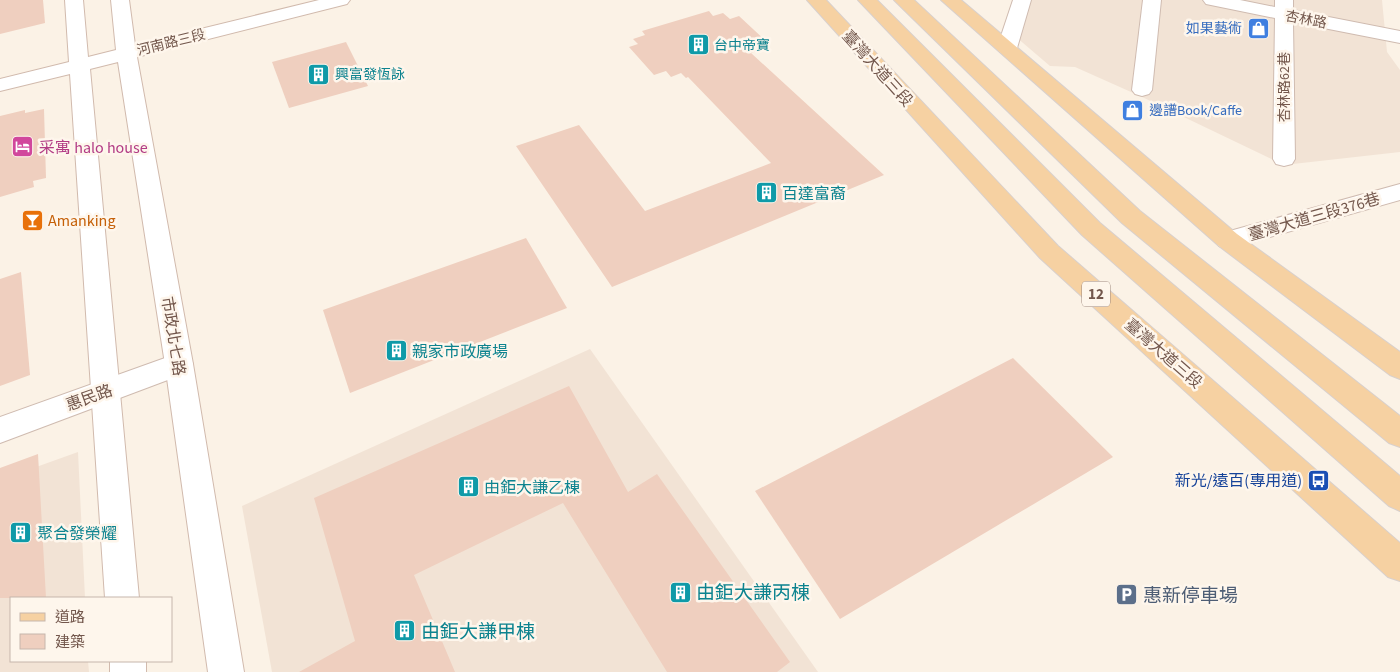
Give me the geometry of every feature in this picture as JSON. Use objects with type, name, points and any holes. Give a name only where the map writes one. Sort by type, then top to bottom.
[{"type":"main road","name":"臺灣大道三段","points":[[816,0],[1049,252],[1400,564]]},
{"type":"main road","points":[[867,0],[1091,229],[1400,496]]},
{"type":"main road","points":[[903,0],[1132,217],[1400,434]]},
{"type":"main road","points":[[950,0],[1228,240],[1400,367]]},
{"type":"street","points":[[74,0],[122,597]]},
{"type":"street","name":"市政北七路","points":[[120,0],[125,46],[179,364],[226,672]]},
{"type":"street","name":"河南路三段","points":[[0,85],[78,58],[280,0]]},
{"type":"street","name":"河南路三段","points":[[125,46],[341,0]]},
{"type":"street","points":[[1006,48],[1022,0]]},
{"type":"street","points":[[1142,90],[1152,0]]},
{"type":"street","name":"杏林路","points":[[1212,0],[1284,7],[1400,38]]},
{"type":"street","name":"杏林路62巷","points":[[1284,7],[1284,159]]},
{"type":"street","name":"河南路三段","points":[[0,70],[78,58]]},
{"type":"street","name":"臺灣大道三段376巷","points":[[1228,240],[1400,192]]},
{"type":"street","name":"惠民路","points":[[0,430],[179,364]]},
{"type":"shaded area","points":[[1027,0],[1382,0],[1387,52],[1400,70],[1400,152],[1284,165],[1075,67],[1050,66],[1016,37]]},
{"type":"shaded area","points":[[590,349],[818,672],[272,672],[242,506]]},
{"type":"shaded area","points":[[78,452],[85,597],[10,597],[10,662],[88,662],[89,672],[0,672],[0,480]]},
{"type":"building","points":[[0,0],[43,0],[45,23],[0,34]]},
{"type":"building","name":"百達富裔","points":[[709,11],[713,16],[723,13],[730,19],[739,16],[767,42],[757,46],[762,49],[751,53],[884,175],[612,287],[516,146],[579,125],[645,211],[771,163],[688,77],[686,78],[681,73],[671,77],[666,71],[654,75],[629,47],[638,44],[633,39],[645,35],[642,31]]},
{"type":"building","name":"興富發恆詠","points":[[346,42],[368,86],[289,108],[272,62]]},
{"type":"building","name":"采寓 halo house","points":[[44,109],[46,178],[33,181],[34,187],[0,197],[0,116],[25,110],[25,113]]},
{"type":"building","name":"親家市政廣場","points":[[526,238],[567,308],[350,393],[323,310]]},
{"type":"building","points":[[21,272],[30,375],[0,386],[0,279]]},
{"type":"building","points":[[1013,358],[1113,457],[840,619],[755,491]]},
{"type":"building","points":[[569,386],[628,492],[657,474],[790,662],[777,672],[667,672],[563,503],[414,575],[455,672],[299,672],[355,641],[314,498]]},
{"type":"building","name":"聚合發榮耀","points":[[38,454],[46,597],[0,598],[0,468]]},
{"type":"place","name":"如果藝術","points":[[1258,28]]},
{"type":"place","name":"台中帝寶","points":[[698,45]]},
{"type":"place","name":"興富發恆詠","points":[[319,74]]},
{"type":"place","name":"邊譜Book/Caffe","points":[[1133,110]]},
{"type":"place","name":"采寓 halo house","points":[[23,147]]},
{"type":"place","name":"百達富裔","points":[[766,193]]},
{"type":"place","name":"Amanking","points":[[32,220]]},
{"type":"place","name":"親家市政廣場","points":[[396,351]]},
{"type":"place","name":"新光/遠百(專用道)","points":[[1318,480]]},
{"type":"place","name":"由鉅大謙乙棟","points":[[468,487]]},
{"type":"place","name":"聚合發榮耀","points":[[21,533]]},
{"type":"place","name":"由鉅大謙丙棟","points":[[680,592]]},
{"type":"place","name":"惠新停車場","points":[[1127,595]]},
{"type":"place","name":"由鉅大謙甲棟","points":[[405,631]]}]
